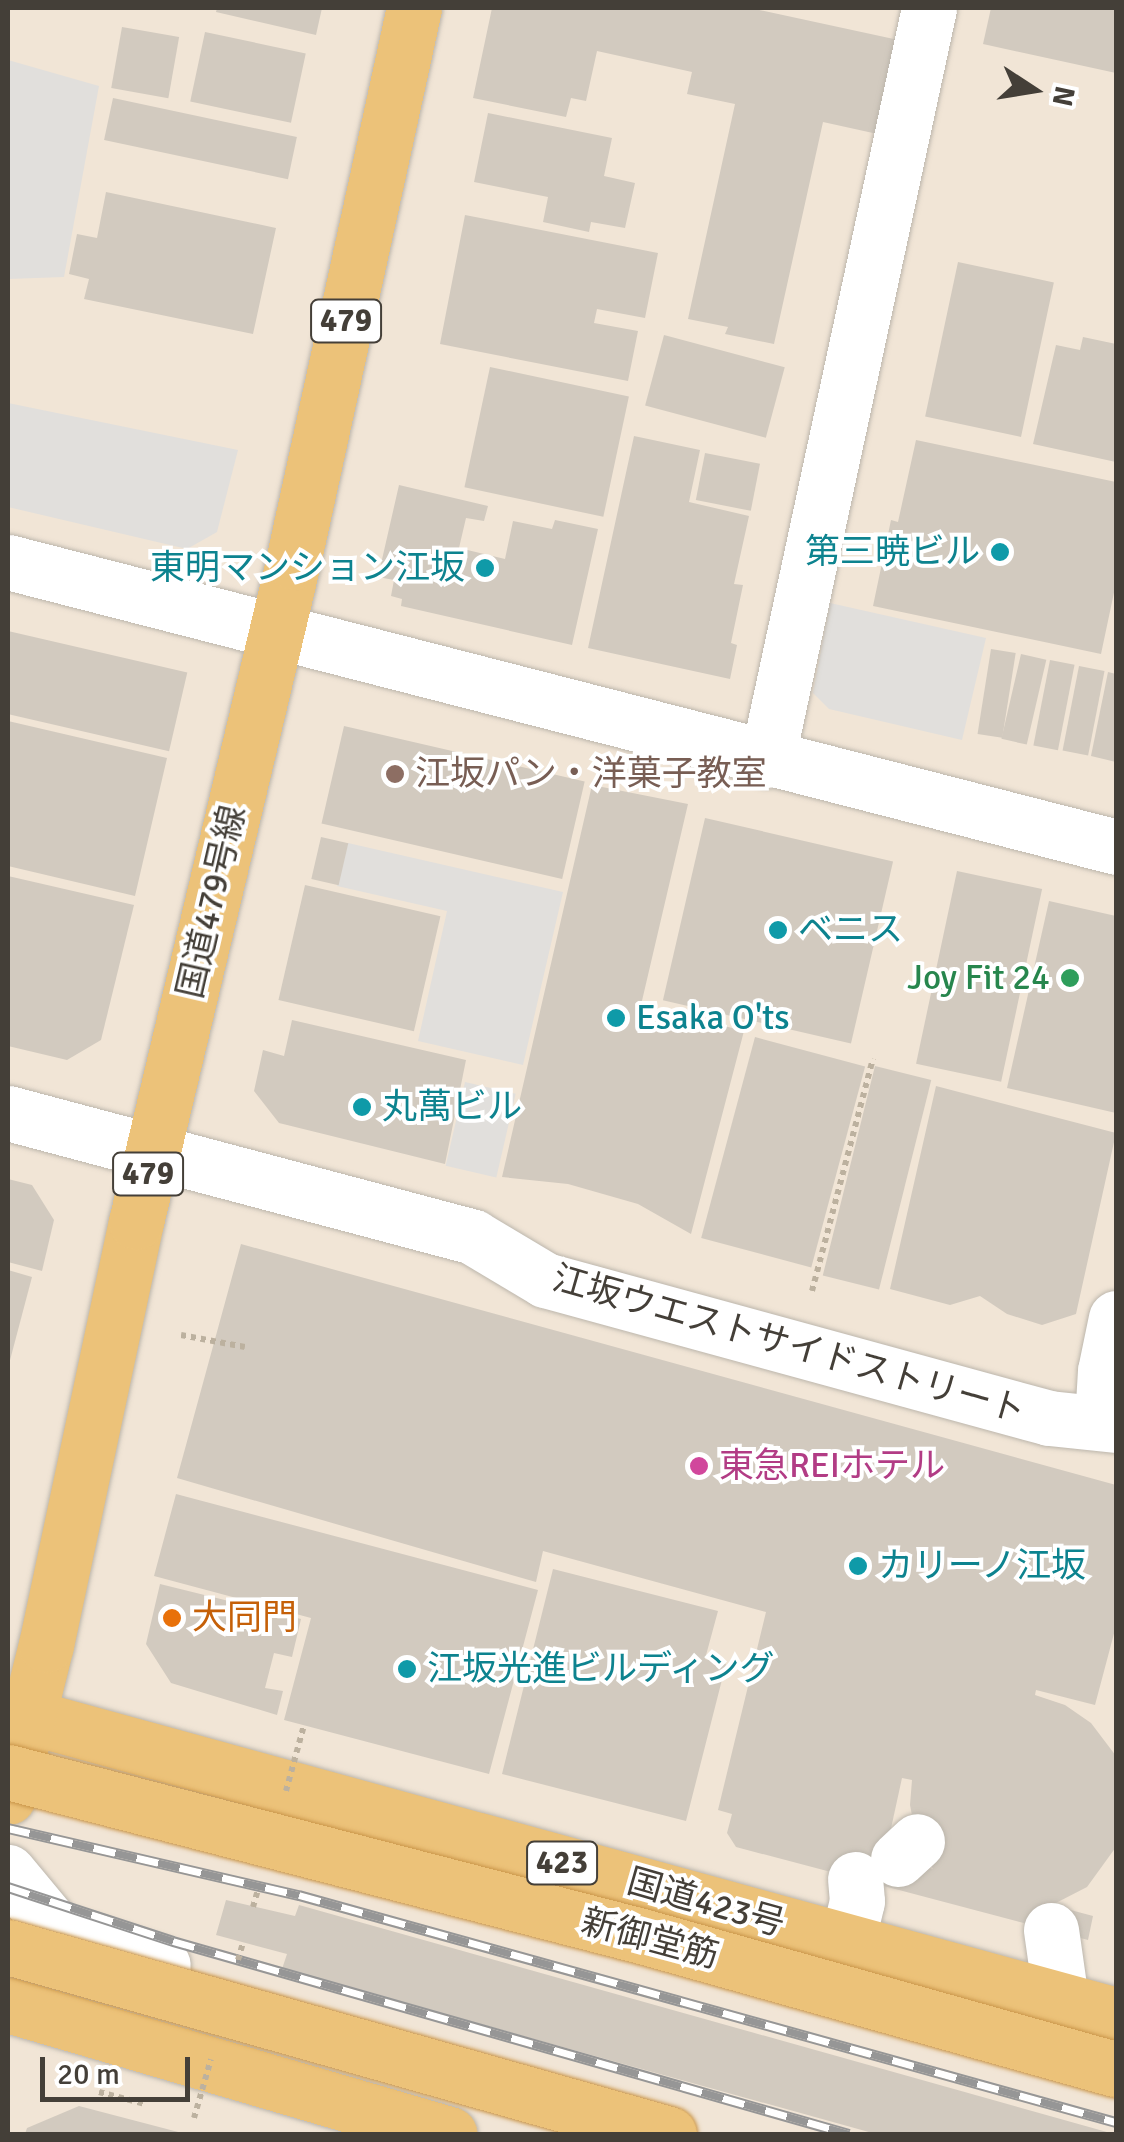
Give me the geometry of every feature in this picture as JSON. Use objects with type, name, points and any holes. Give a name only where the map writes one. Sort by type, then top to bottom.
[{"type":"highway","name":"国道479号線","points":[[8,1797],[18,1713],[276,633],[414,8]]},
{"type":"highway","name":"国道423号","points":[[18,1713],[875,1884],[1061,2000],[1116,2016]]},
{"type":"highway","name":"新御堂筋","points":[[8,1772],[638,1935],[1116,2069]]},
{"type":"highway","points":[[8,1946],[669,2134]]},
{"type":"highway","points":[[8,2005],[435,2130]]},
{"type":"street","points":[[766,760],[929,8]]},
{"type":"street","points":[[8,562],[1116,847]]},
{"type":"street","name":"江坂ウエストサイドストリート","points":[[8,1113],[473,1236],[544,1280],[1049,1418],[1109,1422]]},
{"type":"street","points":[[1109,1422],[1105,1371],[1116,1318]]},
{"type":"street","points":[[8,1872],[58,1932],[378,2032],[435,2130]]},
{"type":"street","points":[[1051,1930],[1061,2000]]},
{"type":"path","points":[[812,1291],[873,1059]]},
{"type":"path","points":[[181,1335],[245,1347]]},
{"type":"shaded area","points":[[8,8],[1116,8],[1116,2134],[8,2134]]},
{"type":"shaded area","points":[[8,60],[99,86],[64,277],[8,279]]},
{"type":"shaded area","points":[[8,403],[238,450],[217,532],[187,549],[8,507]]},
{"type":"shaded area","points":[[830,603],[986,638],[962,740],[829,709],[813,693]]},
{"type":"shaded area","points":[[348,843],[563,892],[523,1065],[418,1041],[447,911],[337,886]]},
{"type":"shaded area","points":[[465,1082],[516,1094],[496,1177],[446,1166]]},
{"type":"building","points":[[217,8],[322,8],[316,35],[216,12]]},
{"type":"building","points":[[492,8],[750,8],[903,41],[882,135],[823,122],[774,344],[725,334],[728,327],[688,319],[735,104],[687,94],[692,72],[597,51],[586,101],[571,98],[566,117],[473,98]]},
{"type":"building","points":[[991,8],[1116,8],[1116,73],[983,44]]},
{"type":"building","points":[[122,27],[179,37],[168,98],[111,88]]},
{"type":"building","points":[[205,32],[306,53],[291,123],[190,101]]},
{"type":"building","points":[[113,98],[297,137],[288,179],[104,140]]},
{"type":"building","points":[[488,113],[612,138],[604,176],[635,183],[625,228],[591,222],[589,232],[543,222],[548,197],[474,182]]},
{"type":"building","points":[[106,192],[276,228],[253,334],[84,299],[89,279],[69,274],[77,234],[97,238]]},
{"type":"building","points":[[465,215],[658,253],[645,318],[597,309],[594,323],[638,331],[628,381],[440,344]]},
{"type":"building","points":[[958,262],[1054,282],[1021,437],[925,417]]},
{"type":"building","points":[[664,335],[785,367],[766,438],[645,406]]},
{"type":"building","points":[[1083,337],[1116,344],[1116,462],[1033,444],[1056,345],[1080,350]]},
{"type":"building","points":[[490,367],[629,397],[603,517],[464,487]]},
{"type":"building","points":[[634,436],[700,450],[689,502],[749,516],[734,584],[743,585],[731,643],[737,645],[730,679],[588,648]]},
{"type":"building","name":"第三暁ビル","points":[[916,440],[1116,482],[1116,583],[1101,654],[873,606],[891,520],[898,522]]},
{"type":"building","points":[[705,453],[760,464],[751,511],[696,500]]},
{"type":"building","name":"東明マンション江坂","points":[[399,485],[488,506],[484,521],[466,518],[459,548],[505,559],[513,521],[552,529],[555,520],[598,529],[572,645],[401,606],[402,599],[391,596],[394,580],[378,577]]},
{"type":"building","points":[[8,631],[187,672],[169,751],[8,714]]},
{"type":"building","points":[[991,649],[1016,653],[1002,738],[978,734]]},
{"type":"building","points":[[1021,654],[1046,660],[1027,745],[1001,739]]},
{"type":"building","points":[[1050,660],[1075,665],[1058,750],[1033,745]]},
{"type":"building","points":[[1079,666],[1105,671],[1088,755],[1063,750]]},
{"type":"building","points":[[1108,672],[1116,674],[1116,762],[1091,756]]},
{"type":"building","points":[[8,721],[167,758],[135,896],[8,866]]},
{"type":"building","points":[[344,726],[585,782],[562,879],[322,823]]},
{"type":"building","name":"Esaka O'ts","points":[[592,785],[688,804],[641,1005],[744,1031],[691,1234],[638,1204],[568,1184],[502,1177]]},
{"type":"building","name":"ベニス","points":[[705,818],[893,861],[851,1044],[663,1000]]},
{"type":"building","points":[[321,837],[348,843],[339,885],[311,879]]},
{"type":"building","points":[[957,871],[1042,889],[1001,1082],[916,1064]]},
{"type":"building","points":[[8,876],[134,905],[101,1040],[67,1060],[8,1046]]},
{"type":"building","points":[[305,885],[440,916],[414,1031],[278,1000]]},
{"type":"building","points":[[1049,901],[1116,916],[1116,1113],[1007,1088]]},
{"type":"building","name":"丸萬ビル","points":[[292,1020],[466,1060],[445,1164],[279,1123],[254,1091],[263,1050],[284,1056]]},
{"type":"building","name":"ベニス","points":[[755,1037],[865,1067],[811,1267],[701,1238]]},
{"type":"building","points":[[875,1066],[931,1080],[879,1290],[823,1276]]},
{"type":"building","points":[[936,1086],[1116,1133],[1076,1314],[1042,1325],[1007,1314],[980,1296],[950,1305],[890,1289]]},
{"type":"building","points":[[8,1179],[32,1185],[54,1220],[42,1271],[8,1262]]},
{"type":"building","name":"カリーノ江坂","points":[[241,1244],[1116,1485],[1116,1626],[1095,1705],[1036,1690],[1035,1695],[1065,1705],[1091,1723],[1116,1756],[1116,1847],[1087,1887],[1052,1905],[1093,1916],[1088,1940],[736,1847],[727,1833],[732,1814],[718,1810],[766,1612],[543,1551],[536,1582],[177,1478]],"holes":[[[902,1778],[912,1780],[910,1805],[917,1841],[933,1869],[885,1856]]]},
{"type":"building","points":[[8,1270],[32,1277],[9,1364],[8,1364]]},
{"type":"building","name":"江坂光進ビルディング","points":[[176,1494],[538,1590],[489,1774],[284,1720],[311,1618],[154,1576]]},
{"type":"building","points":[[553,1569],[718,1611],[705,1659],[726,1664],[686,1821],[502,1774]]},
{"type":"building","points":[[160,1584],[301,1619],[292,1657],[274,1653],[265,1688],[283,1691],[277,1715],[171,1683],[146,1644]]},
{"type":"building","points":[[226,1900],[295,1916],[299,1905],[1114,2134],[876,2134],[282,1969],[287,1954],[216,1935]]},
{"type":"building","points":[[79,2106],[182,2134],[25,2134],[27,2128]]},
{"type":"railway","points":[[8,1828],[299,1895],[1116,2122]]},
{"type":"railway","points":[[8,1887],[173,1941],[849,2134]]},
{"type":"place","name":"第三暁ビル","points":[[1000,552]]},
{"type":"place","name":"東明マンション江坂","points":[[485,568]]},
{"type":"place","name":"江坂パン・洋菓子教室","points":[[395,774]]},
{"type":"place","name":"ベニス","points":[[778,930]]},
{"type":"place","name":"Joy Fit 24","points":[[1070,978]]},
{"type":"place","name":"Esaka O'ts","points":[[616,1018]]},
{"type":"place","name":"丸萬ビル","points":[[362,1107]]},
{"type":"place","name":"東急REIホテル","points":[[699,1466]]},
{"type":"place","name":"カリーノ江坂","points":[[858,1566]]},
{"type":"place","name":"大同門","points":[[172,1618]]},
{"type":"place","name":"江坂光進ビルディング","points":[[407,1669]]}]
